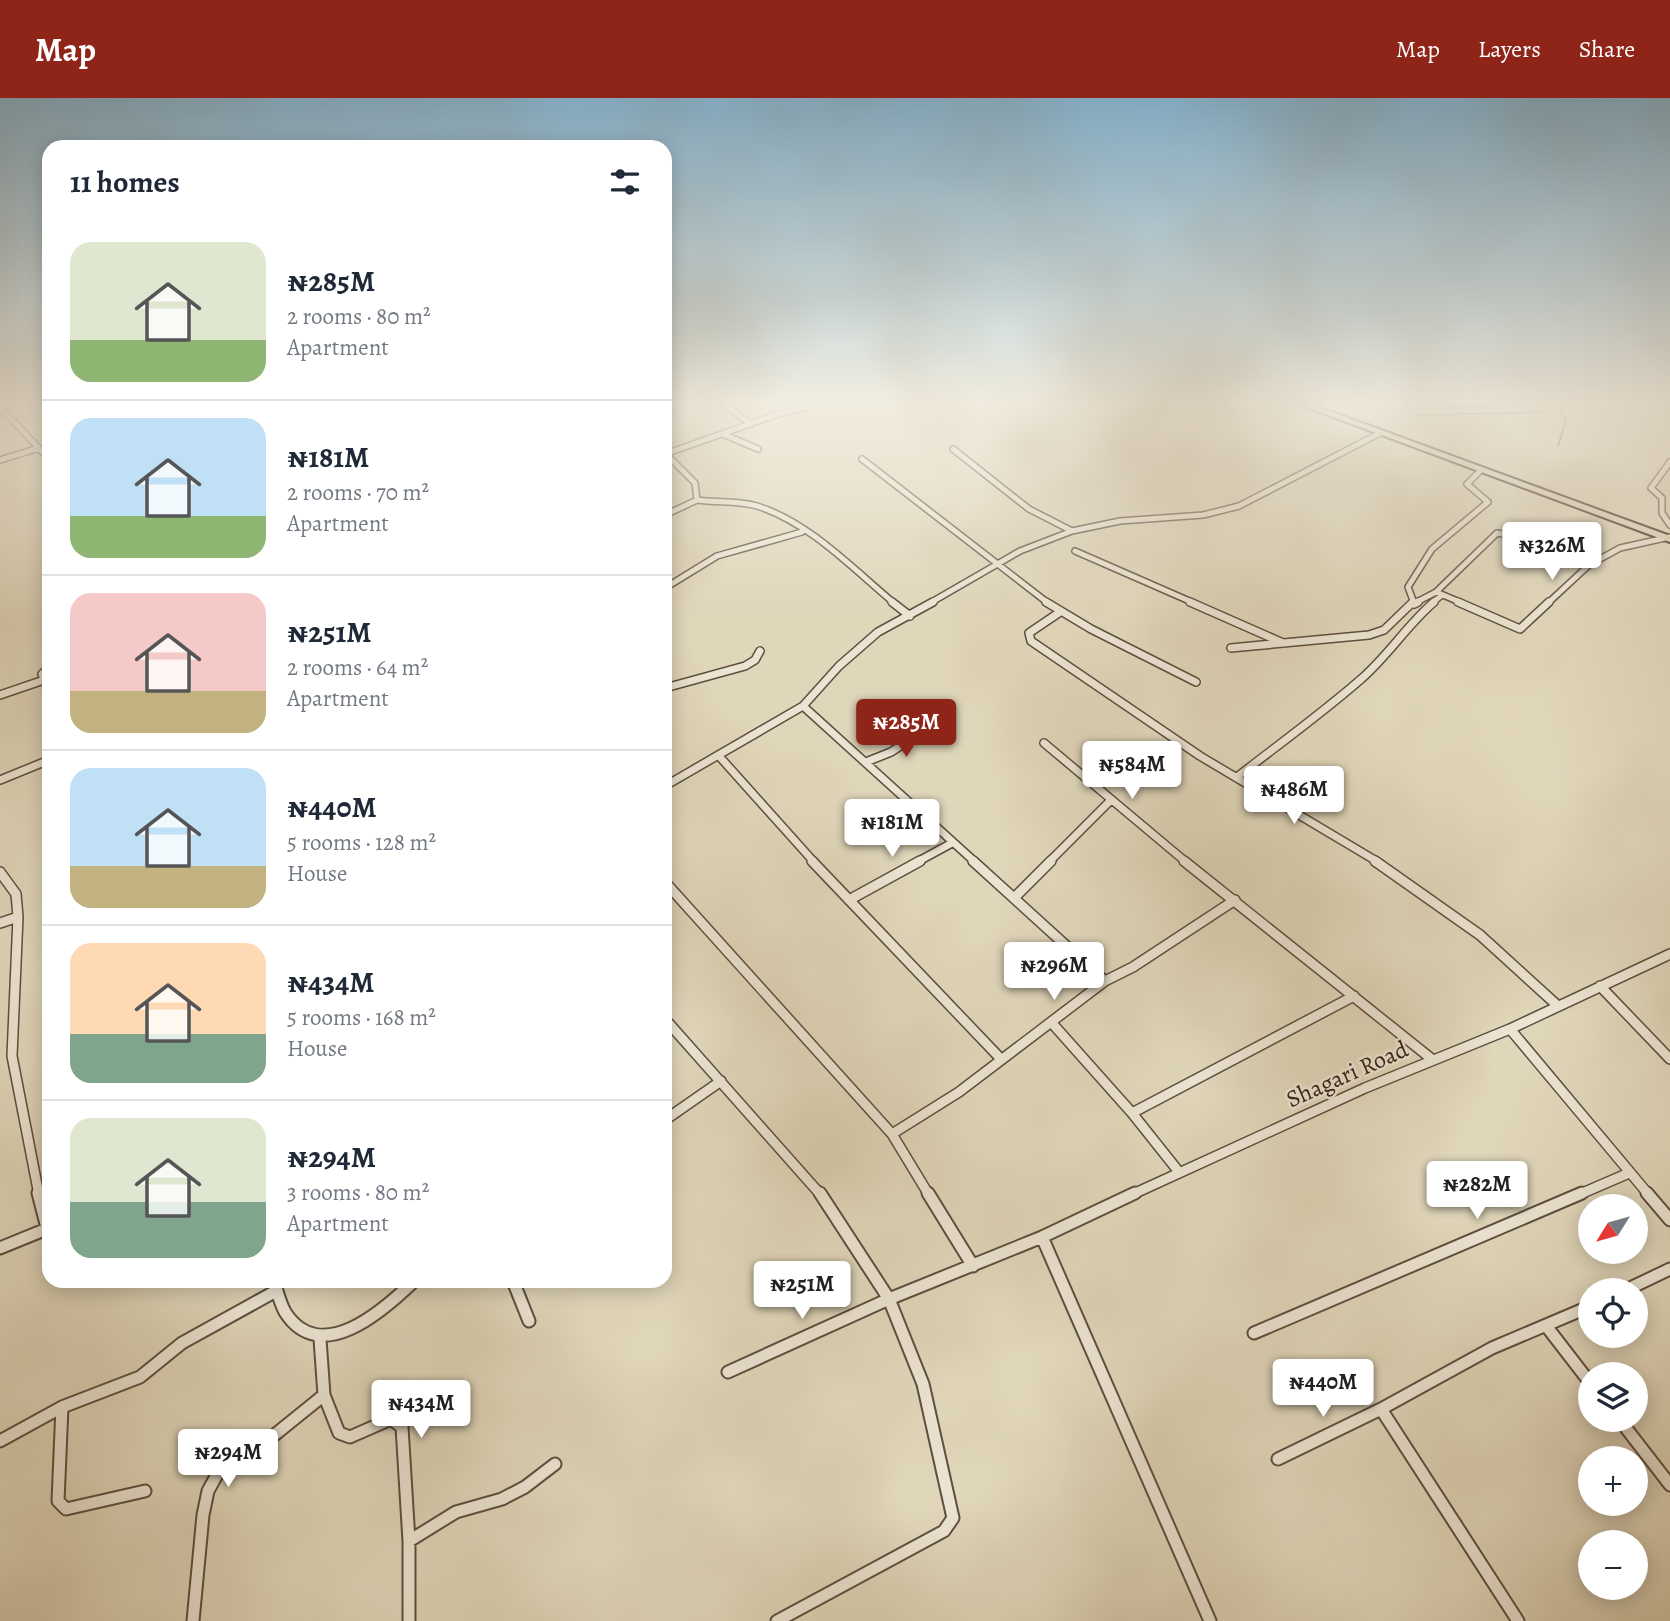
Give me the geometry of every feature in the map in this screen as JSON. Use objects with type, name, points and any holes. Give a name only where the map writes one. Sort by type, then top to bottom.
[{"type":"highway","points":[[1487,472],[1670,539]]},
{"type":"street","points":[[684,472],[695,483],[697,500]]},
{"type":"street","points":[[880,472],[924,505],[997,567],[1060,612],[1196,682]]},
{"type":"street","points":[[982,472],[1028,509],[1072,531]]},
{"type":"street","points":[[672,782],[803,706],[839,666],[878,632],[997,567],[1020,551],[1072,531],[1120,521],[1203,515],[1239,506],[1305,472]]},
{"type":"street","points":[[1414,604],[1408,587],[1419,574],[1429,552],[1472,520],[1488,502],[1468,484],[1479,472]]},
{"type":"street","points":[[1663,472],[1651,488],[1662,498],[1662,513],[1670,525]]},
{"type":"street","points":[[672,511],[697,500],[756,506],[802,532],[910,616]]},
{"type":"street","points":[[672,584],[717,556],[802,532]]},
{"type":"street","points":[[1237,777],[1360,680],[1389,653],[1413,620],[1497,533],[1518,535],[1589,565]]},
{"type":"street","points":[[1231,648],[1377,633],[1414,604],[1439,594],[1520,629],[1589,565],[1620,548],[1670,539]]},
{"type":"street","points":[[1075,551],[1285,644]]},
{"type":"street","points":[[1060,612],[1029,633],[1031,641],[1237,777],[1315,821],[1432,896],[1506,956],[1558,1006]]},
{"type":"street","points":[[672,686],[745,666],[755,660],[760,652]]},
{"type":"street","points":[[0,695],[42,684]]},
{"type":"street","points":[[803,706],[1105,981]]},
{"type":"street","points":[[866,762],[891,752],[931,726]]},
{"type":"street","points":[[1044,743],[1110,801],[1433,1060]]},
{"type":"street","points":[[719,756],[849,900],[1000,1058]]},
{"type":"street","points":[[0,780],[42,763]]},
{"type":"street","points":[[1014,898],[1110,801]]},
{"type":"street","points":[[849,900],[952,843]]},
{"type":"street","points":[[0,872],[16,894],[18,918],[12,1056],[31,1164],[42,1205]]},
{"type":"street","points":[[672,890],[892,1134],[973,1266]]},
{"type":"street","points":[[892,1134],[959,1092],[1000,1058],[1105,981],[1133,967],[1235,900]]},
{"type":"street","points":[[0,923],[18,918]]},
{"type":"street","name":"Shagari Road","points":[[728,1372],[889,1299],[1042,1237],[1179,1172],[1510,1029],[1670,954]]},
{"type":"street","points":[[1600,986],[1670,1059]]},
{"type":"street","points":[[1132,1113],[1354,996]]},
{"type":"street","points":[[1051,1022],[1132,1113],[1179,1172]]},
{"type":"street","points":[[672,1027],[827,1201],[889,1299],[923,1384],[953,1518],[944,1531],[777,1621]]},
{"type":"street","points":[[1510,1029],[1670,1220]]},
{"type":"street","points":[[672,1115],[721,1081]]},
{"type":"street","points":[[1254,1333],[1629,1173]]},
{"type":"street","points":[[0,1248],[42,1230]]},
{"type":"street","points":[[1042,1237],[1210,1621]]},
{"type":"street","points":[[1648,1280],[1670,1269]]},
{"type":"street","points":[[0,1441],[62,1407],[140,1377],[182,1343],[272,1288]]},
{"type":"street","points":[[276,1288],[293,1327],[310,1337],[320,1339],[341,1335],[358,1325],[405,1288]]},
{"type":"street","points":[[516,1288],[529,1321]]},
{"type":"street","points":[[1278,1459],[1381,1409],[1492,1348],[1578,1312]]},
{"type":"street","points":[[1547,1327],[1578,1367]]},
{"type":"street","points":[[320,1339],[324,1395],[338,1433],[349,1437],[391,1419],[402,1427],[409,1541],[409,1621]]},
{"type":"street","points":[[193,1621],[203,1515],[208,1491],[219,1471],[268,1441],[324,1395]]},
{"type":"street","points":[[62,1407],[58,1501],[66,1509],[145,1491]]},
{"type":"street","points":[[1381,1409],[1518,1621]]},
{"type":"street","points":[[1629,1432],[1670,1485]]},
{"type":"street","points":[[409,1541],[456,1512],[513,1493],[555,1464]]}]
